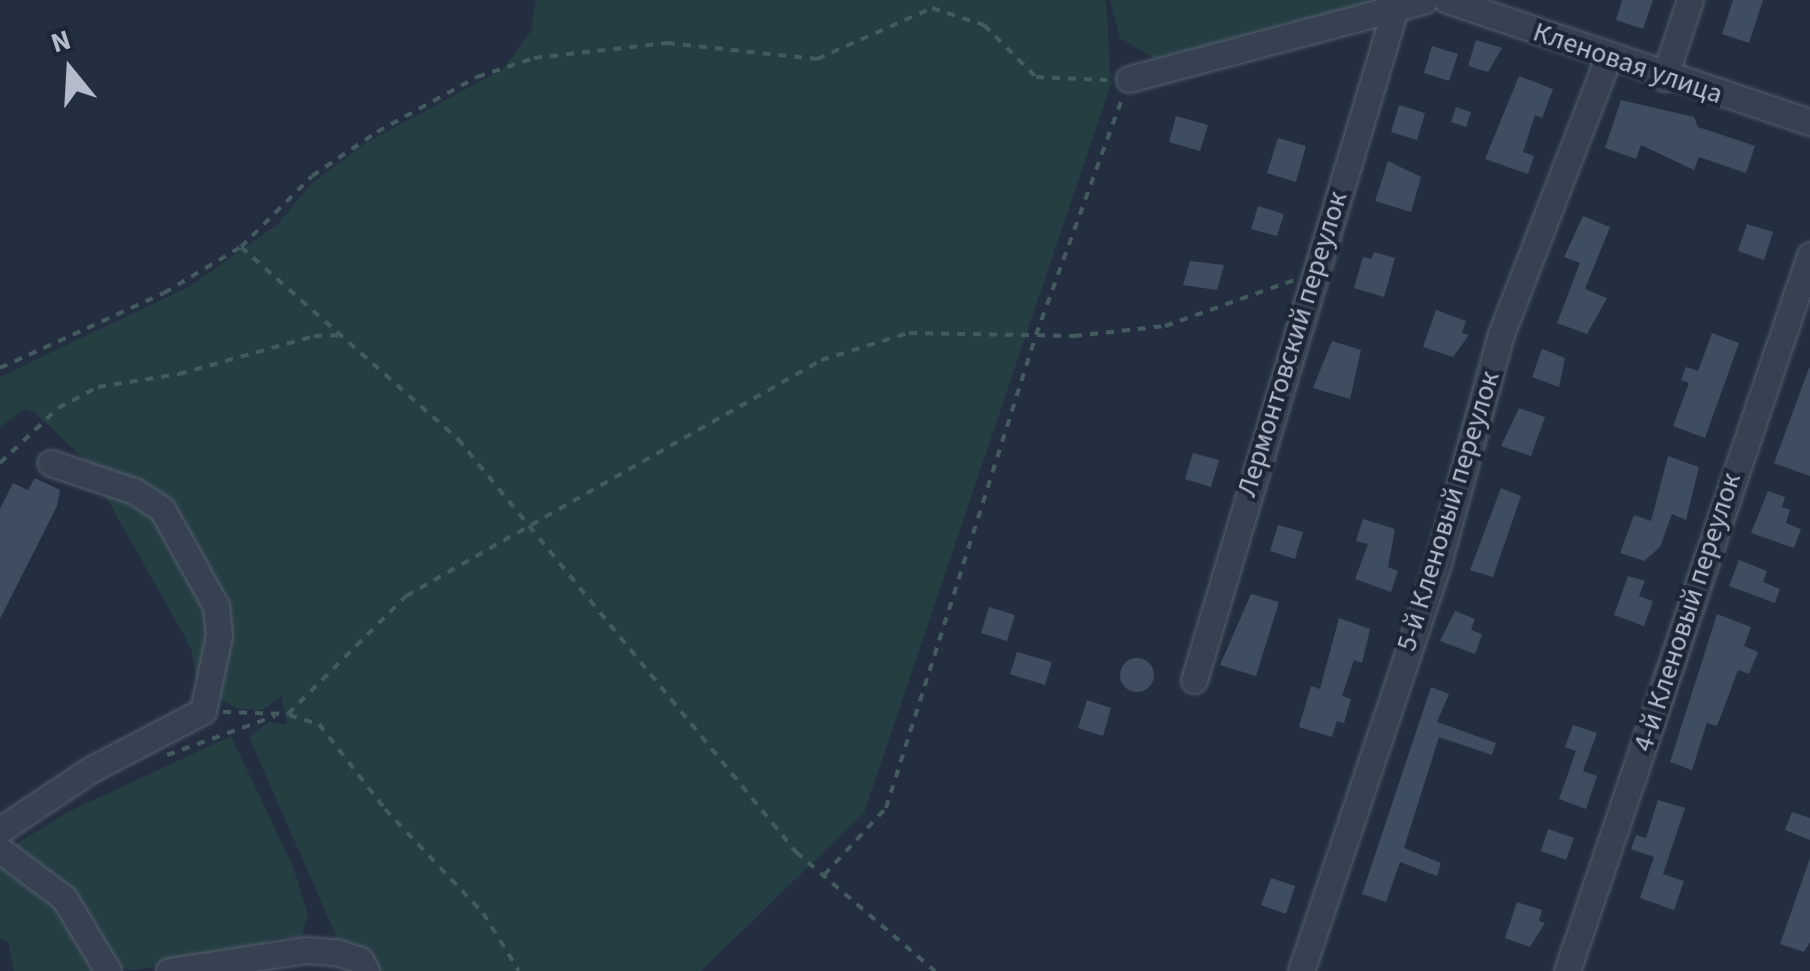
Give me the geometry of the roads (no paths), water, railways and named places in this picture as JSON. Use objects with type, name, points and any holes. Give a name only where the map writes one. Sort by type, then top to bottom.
[{"type":"street","points":[[1130,79],[1336,19],[1395,10],[1424,0]]},
{"type":"street","name":"Кленовая улица","points":[[1447,0],[1664,78],[1810,122]]},
{"type":"street","points":[[1664,78],[1690,0]]},
{"type":"street","name":"Лермонтовский переулок","points":[[1194,680],[1311,279],[1389,49],[1395,10]]},
{"type":"street","name":"5-й Кленовый переулок","points":[[1301,971],[1438,564],[1501,334],[1610,56]]},
{"type":"street","name":"4-й Кленовый переулок","points":[[1567,971],[1810,254]]},
{"type":"street","points":[[0,830],[90,770],[203,711],[220,635],[216,606],[162,509],[134,491],[51,462]]},
{"type":"street","points":[[0,850],[64,898],[108,971]]},
{"type":"street","points":[[169,971],[273,964],[336,952],[360,960],[366,971]]}]
